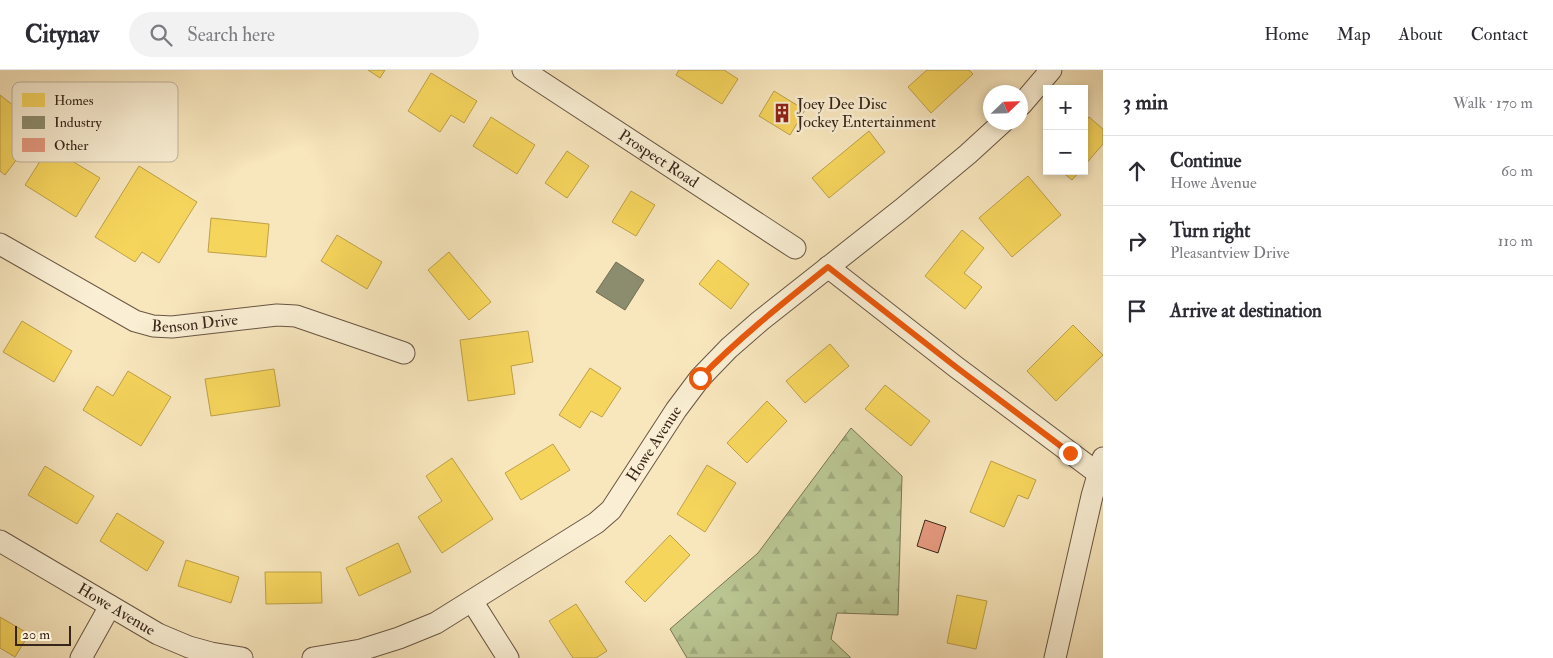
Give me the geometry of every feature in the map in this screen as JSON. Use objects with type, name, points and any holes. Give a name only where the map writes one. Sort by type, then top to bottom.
[{"type":"street","name":"Prospect Road","points":[[523,70],[795,248]]},
{"type":"street","points":[[1028,96],[1051,70]]},
{"type":"street","name":"Howe Avenue","points":[[313,658],[361,650],[399,638],[436,623],[596,524],[611,510],[676,410],[700,378],[729,348],[960,160],[994,130]]},
{"type":"street","name":"Benson Drive","points":[[0,244],[135,321],[144,324],[172,327],[277,315],[296,316],[404,353]]},
{"type":"street","points":[[828,267],[956,367],[1102,469],[1055,658]]},
{"type":"street","name":"Howe Avenue","points":[[0,541],[158,634],[189,647],[242,658]]},
{"type":"street","points":[[472,601],[508,658]]},
{"type":"street","points":[[81,658],[110,606]]},
{"type":"green space","points":[[851,428],[902,476],[898,615],[837,613],[831,639],[851,658],[687,658],[670,629],[758,553]]},
{"type":"building: Homes","points":[[368,70],[385,70],[380,78]]},
{"type":"building: Homes","points":[[679,70],[724,70],[738,79],[722,104],[676,75]]},
{"type":"building: Homes","points":[[927,70],[969,70],[973,74],[931,113],[908,87]]},
{"type":"building: Homes","points":[[431,73],[477,101],[464,123],[451,115],[440,132],[408,111]]},
{"type":"building: Homes","name":"Joey Dee Disc Jockey Entertainment","points":[[774,91],[805,110],[790,135],[759,116]]},
{"type":"building: Homes","points":[[0,95],[12,104],[12,162],[15,162],[5,175],[0,171]]},
{"type":"building: Homes","points":[[491,117],[535,145],[517,174],[473,146]]},
{"type":"building: Homes","points":[[1089,117],[1103,129],[1103,144],[1088,161],[1088,130]]},
{"type":"building: Homes","points":[[869,131],[885,152],[829,198],[812,178]]},
{"type":"building: Homes","points":[[567,151],[589,166],[567,198],[545,183]]},
{"type":"building: Homes","points":[[40,162],[74,162],[100,178],[76,217],[25,185]]},
{"type":"building: Homes","points":[[139,166],[197,202],[159,263],[142,252],[135,262],[95,237]]},
{"type":"building: Homes","points":[[1066,175],[1076,175],[1072,180]]},
{"type":"building: Homes","points":[[1028,176],[1061,215],[1012,257],[979,218]]},
{"type":"building: Homes","points":[[631,191],[655,205],[636,236],[612,222]]},
{"type":"building: Homes","points":[[211,218],[269,224],[266,257],[208,252]]},
{"type":"building: Homes","points":[[962,230],[984,248],[964,273],[982,287],[965,309],[925,276]]},
{"type":"building: Homes","points":[[337,235],[382,262],[367,289],[321,261]]},
{"type":"building: Homes","points":[[449,252],[491,302],[469,320],[428,270]]},
{"type":"building: Homes","points":[[718,260],[749,284],[731,309],[699,284]]},
{"type":"building: Homes","points":[[22,321],[72,351],[54,382],[3,352]]},
{"type":"building: Homes","points":[[1073,325],[1103,355],[1056,401],[1027,371]]},
{"type":"building: Homes","points":[[528,331],[533,362],[511,366],[515,394],[468,401],[460,340]]},
{"type":"building: Homes","points":[[830,344],[849,366],[805,403],[786,381]]},
{"type":"building: Homes","points":[[590,368],[621,388],[602,417],[591,411],[580,428],[559,415]]},
{"type":"building: Homes","points":[[274,369],[280,406],[211,416],[205,379]]},
{"type":"building: Homes","points":[[128,371],[171,397],[141,446],[83,410],[97,386],[113,396]]},
{"type":"building: Homes","points":[[885,385],[930,421],[911,446],[865,409]]},
{"type":"building: Homes","points":[[767,401],[787,421],[747,463],[727,443]]},
{"type":"building: Homes","points":[[553,444],[570,470],[521,500],[505,473]]},
{"type":"building: Homes","points":[[452,458],[493,519],[442,553],[418,517],[442,501],[426,476]]},
{"type":"building: Homes","points":[[991,461],[1036,480],[1028,499],[1018,495],[1004,527],[970,512]]},
{"type":"building: Homes","points":[[707,465],[736,483],[705,532],[677,514]]},
{"type":"building: Homes","points":[[45,466],[94,496],[77,524],[28,495]]},
{"type":"building: Homes","points":[[117,513],[164,542],[147,571],[100,541]]},
{"type":"building: Homes","points":[[670,535],[690,555],[645,602],[625,582]]},
{"type":"building: Homes","points":[[398,543],[411,572],[359,596],[346,568]]},
{"type":"building: Homes","points":[[186,560],[239,577],[231,603],[178,586]]},
{"type":"building: Homes","points":[[265,572],[321,572],[322,603],[266,604]]},
{"type":"building: Homes","points":[[957,595],[987,601],[976,649],[947,643]]},
{"type":"building: Homes","points":[[576,604],[607,651],[596,658],[573,658],[549,621]]},
{"type":"building: Homes","points":[[0,617],[29,634],[15,657],[0,648]]},
{"type":"building: Industry","points":[[616,262],[644,280],[625,310],[596,292]]},
{"type":"building: Other","points":[[925,520],[946,527],[938,553],[917,546]]},
{"type":"place","name":"Joey Dee Disc Jockey Entertainment","points":[[782,113]]},
{"type":"route","points":[[700,378],[729,348],[760,321],[828,267],[1070,453]]}]
